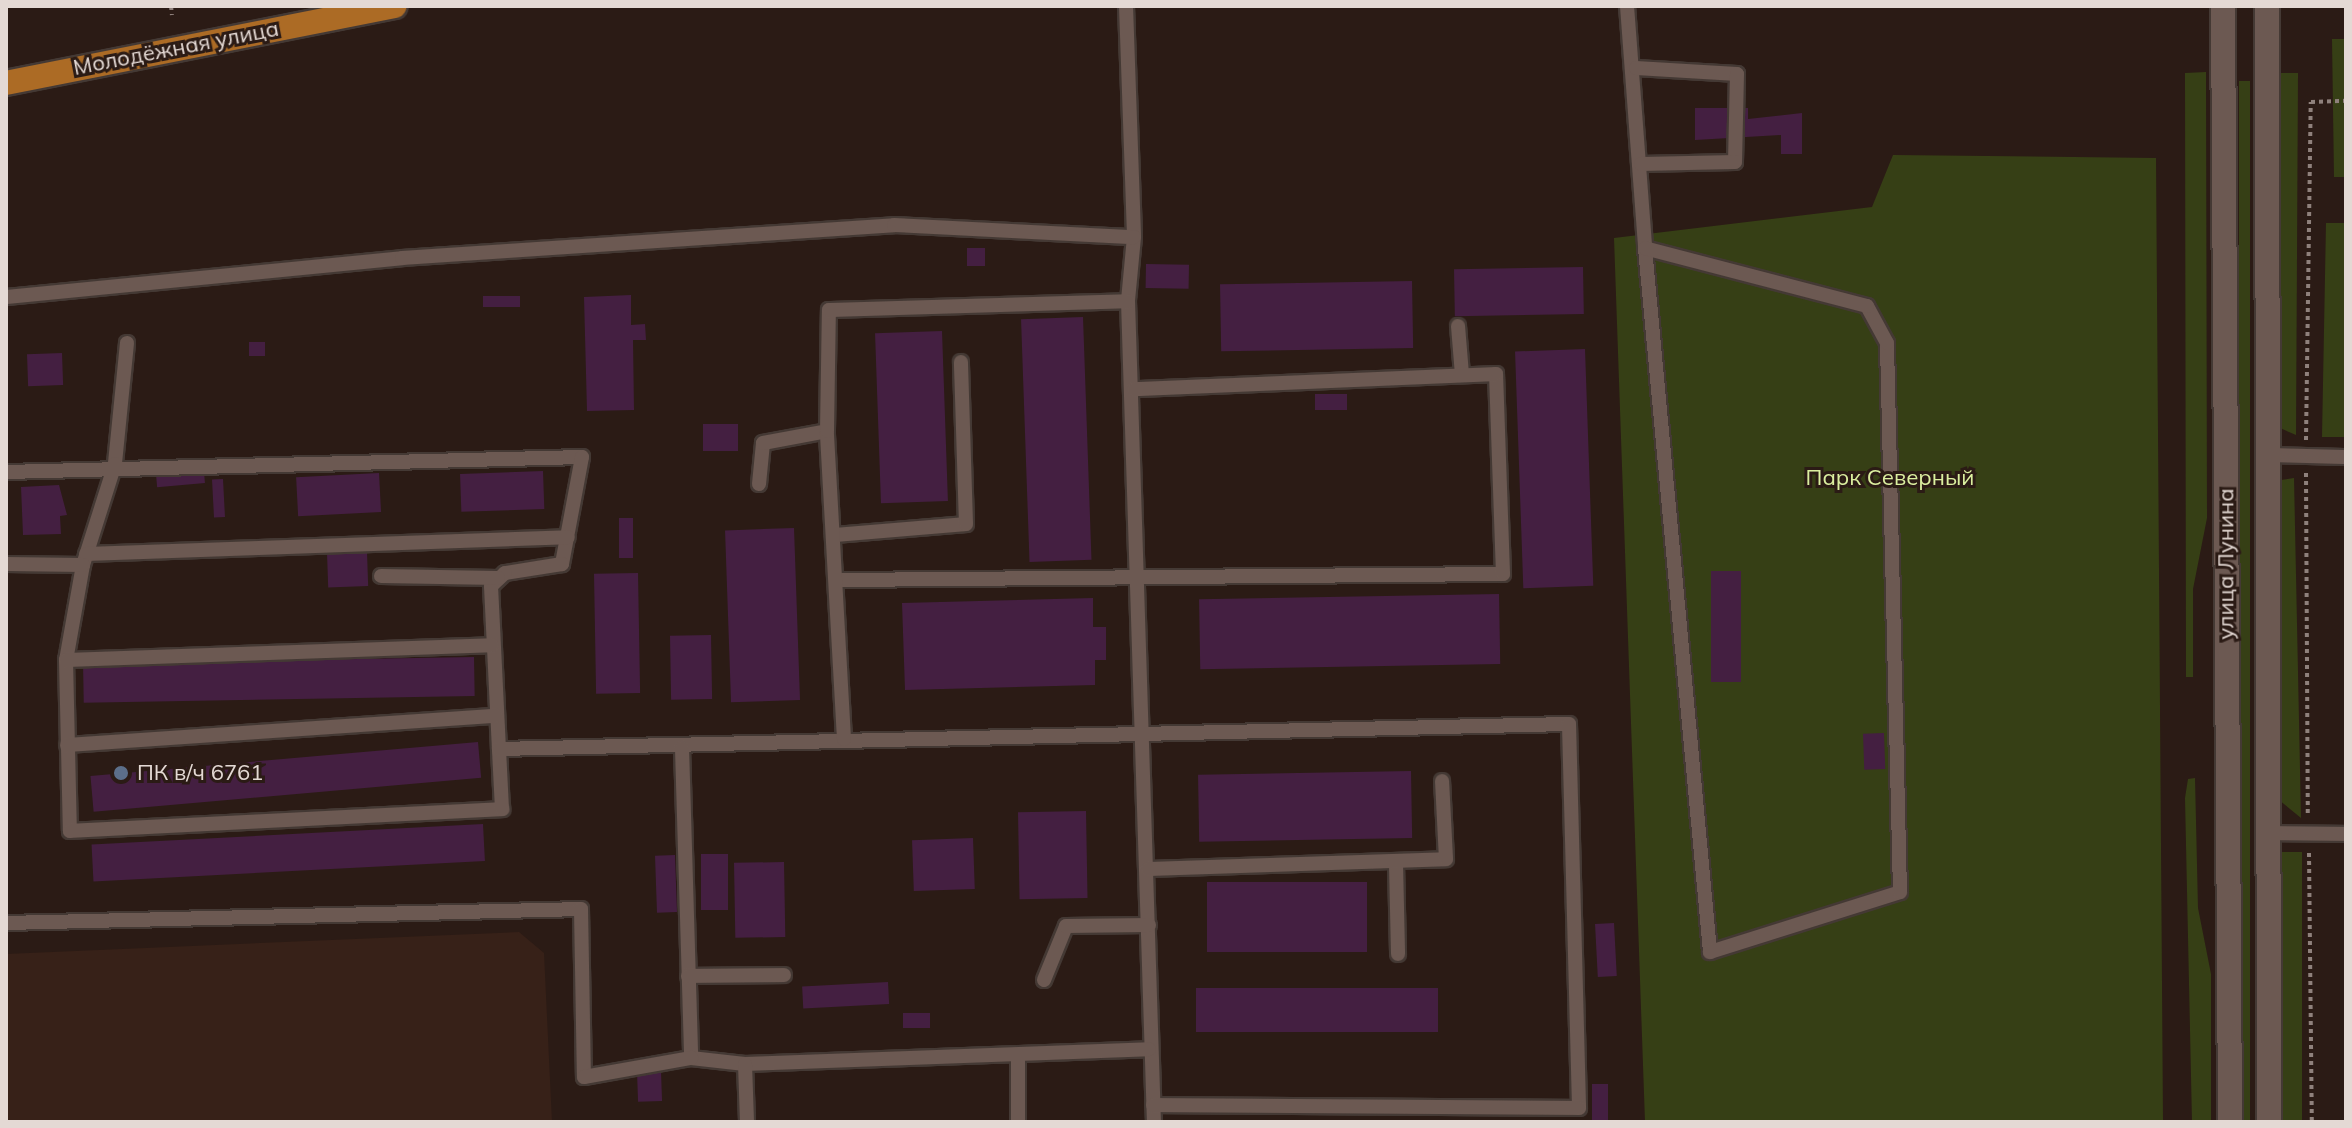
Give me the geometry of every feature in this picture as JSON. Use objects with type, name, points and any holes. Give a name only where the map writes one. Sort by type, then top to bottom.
[{"type":"main road","name":"Молодёжная улица","points":[[6,83],[394,6]]},
{"type":"street","name":"улица Лунина","points":[[2223,6],[2230,1122]]},
{"type":"street","name":"улица Лунина","points":[[2267,6],[2269,1122]]},
{"type":"lane","points":[[1126,6],[1134,237],[1128,301],[1146,730],[1149,1049],[1154,1122]]},
{"type":"lane","points":[[1627,6],[1636,68],[1645,248],[1710,952],[1900,892],[1887,343],[1867,306],[1645,248]]},
{"type":"lane","points":[[1636,68],[1737,74],[1735,162],[1641,164]]},
{"type":"lane","points":[[6,297],[402,258],[894,225],[1134,237]]},
{"type":"lane","points":[[844,739],[840,580],[827,431],[829,310],[1128,301]]},
{"type":"lane","points":[[1458,326],[1462,375]]},
{"type":"lane","points":[[127,343],[115,464],[84,560],[66,660],[70,831],[502,809],[492,645],[491,586],[498,578]]},
{"type":"lane","points":[[836,535],[966,524],[961,362]]},
{"type":"lane","points":[[840,580],[1141,582],[1503,574],[1496,374],[1134,389]]},
{"type":"lane","points":[[759,484],[763,443],[827,431]]},
{"type":"lane","points":[[2268,455],[2346,457]]},
{"type":"lane","points":[[6,472],[115,464],[582,457],[562,564],[498,578],[381,576]]},
{"type":"lane","points":[[6,564],[568,537]]},
{"type":"lane","points":[[66,660],[492,645]]},
{"type":"lane","points":[[67,745],[496,716]]},
{"type":"lane","points":[[499,749],[682,748],[844,739],[1146,730],[1569,724],[1580,1115],[1394,1114],[1153,1105]]},
{"type":"lane","points":[[682,748],[691,1058]]},
{"type":"lane","points":[[1148,869],[1396,864],[1446,859],[1442,781]]},
{"type":"lane","points":[[2269,833],[2346,834]]},
{"type":"lane","points":[[1396,864],[1398,954]]},
{"type":"lane","points":[[6,923],[581,909],[584,1077],[691,1058],[745,1064],[1149,1049]]},
{"type":"lane","points":[[1044,980],[1066,926],[1149,925]]},
{"type":"lane","points":[[688,976],[784,975]]},
{"type":"lane","points":[[1018,1061],[1018,1122]]},
{"type":"lane","points":[[745,1064],[747,1122]]},
{"type":"path","points":[[171,6],[172,15]]},
{"type":"path","points":[[2312,1122],[2306,456],[2311,102],[2346,101]]},
{"type":"shaded area","points":[[519,932],[544,953],[552,1122],[6,1122],[6,954]]},
{"type":"green space","points":[[2332,39],[2346,39],[2346,177],[2334,177]]},
{"type":"green space","points":[[2206,72],[2207,518],[2193,589],[2193,677],[2186,677],[2185,73]]},
{"type":"green space","points":[[2279,73],[2298,73],[2296,435],[2280,428]]},
{"type":"green space","points":[[2239,81],[2250,81],[2250,1122],[2239,1122]]},
{"type":"green space","name":"Парк Северный","points":[[1893,155],[2156,158],[2163,1122],[1645,1122],[1614,238],[1872,207]]},
{"type":"green space","points":[[2326,223],[2346,223],[2346,437],[2322,437]]},
{"type":"green space","points":[[2294,478],[2301,818],[2279,800],[2277,491],[2281,480]]},
{"type":"green space","points":[[2195,778],[2198,908],[2211,974],[2211,1122],[2192,1122],[2185,798],[2188,779]]},
{"type":"green space","points":[[2276,852],[2302,852],[2302,1122],[2276,1122]]},
{"type":"building","points":[[1695,108],[1748,108],[1748,119],[1802,113],[1802,154],[1781,154],[1781,135],[1695,140]]},
{"type":"building","points":[[967,248],[985,248],[985,266],[967,266]]},
{"type":"building","points":[[1146,264],[1189,265],[1189,289],[1146,288]]},
{"type":"building","points":[[1583,267],[1584,314],[1455,316],[1454,269]]},
{"type":"building","points":[[1412,281],[1413,348],[1221,351],[1220,284]]},
{"type":"building","points":[[631,295],[631,325],[645,324],[646,340],[633,340],[634,410],[587,411],[584,297]]},
{"type":"building","points":[[483,296],[520,296],[520,307],[483,307]]},
{"type":"building","points":[[1083,317],[1091,560],[1030,562],[1021,319]]},
{"type":"building","points":[[942,331],[948,501],[881,503],[875,333]]},
{"type":"building","points":[[249,342],[265,342],[265,356],[249,356]]},
{"type":"building","points":[[1585,349],[1593,586],[1523,588],[1515,351]]},
{"type":"building","points":[[62,353],[63,385],[28,386],[27,354]]},
{"type":"building","points":[[1315,394],[1347,394],[1347,410],[1315,410]]},
{"type":"building","points":[[703,424],[738,424],[738,451],[703,451]]},
{"type":"building","points":[[543,471],[544,509],[461,512],[460,474]]},
{"type":"building","points":[[204,472],[205,483],[157,487],[156,476]]},
{"type":"building","points":[[379,473],[381,512],[298,516],[296,477]]},
{"type":"building","points":[[223,479],[225,517],[214,518],[212,480]]},
{"type":"building","points":[[59,485],[67,515],[60,516],[61,534],[23,535],[21,487]]},
{"type":"building","points":[[619,518],[633,518],[633,558],[619,558]]},
{"type":"building","points":[[794,528],[800,700],[731,702],[725,530]]},
{"type":"building","points":[[367,552],[368,586],[328,587],[327,553]]},
{"type":"building","points":[[1711,571],[1741,571],[1741,682],[1711,682]]},
{"type":"building","points":[[638,573],[640,693],[596,694],[594,574]]},
{"type":"building","points":[[1499,594],[1500,664],[1200,669],[1199,599]]},
{"type":"building","points":[[1093,598],[1093,627],[1106,627],[1106,660],[1095,660],[1095,685],[905,690],[902,603]]},
{"type":"building","points":[[711,635],[712,699],[671,700],[670,636]]},
{"type":"building","points":[[474,657],[475,696],[84,703],[83,664]]},
{"type":"building","points":[[1884,733],[1885,769],[1864,770],[1863,734]]},
{"type":"building","points":[[478,742],[481,778],[94,812],[90,776]]},
{"type":"building","points":[[1411,771],[1412,838],[1199,842],[1198,775]]},
{"type":"building","points":[[1086,811],[1088,898],[1020,899],[1018,812]]},
{"type":"building","points":[[483,824],[485,861],[93,881],[92,845]]},
{"type":"building","points":[[973,838],[975,889],[914,891],[912,840]]},
{"type":"building","points":[[701,854],[728,854],[728,910],[701,910]]},
{"type":"building","points":[[675,855],[677,912],[657,913],[655,856]]},
{"type":"building","points":[[784,862],[785,937],[735,938],[734,863]]},
{"type":"building","points":[[1207,882],[1367,882],[1367,952],[1207,952]]},
{"type":"building","points":[[1614,923],[1617,976],[1598,977],[1595,924]]},
{"type":"building","points":[[888,982],[889,1004],[803,1008],[802,987]]},
{"type":"building","points":[[1196,988],[1438,988],[1438,1032],[1196,1032]]},
{"type":"building","points":[[903,1013],[930,1013],[930,1028],[903,1028]]},
{"type":"building","points":[[661,1071],[662,1101],[638,1102],[637,1072]]},
{"type":"building","points":[[1592,1084],[1608,1084],[1608,1122],[1592,1122]]},
{"type":"place","name":"ПК в/ч 6761","points":[[121,773]]}]
